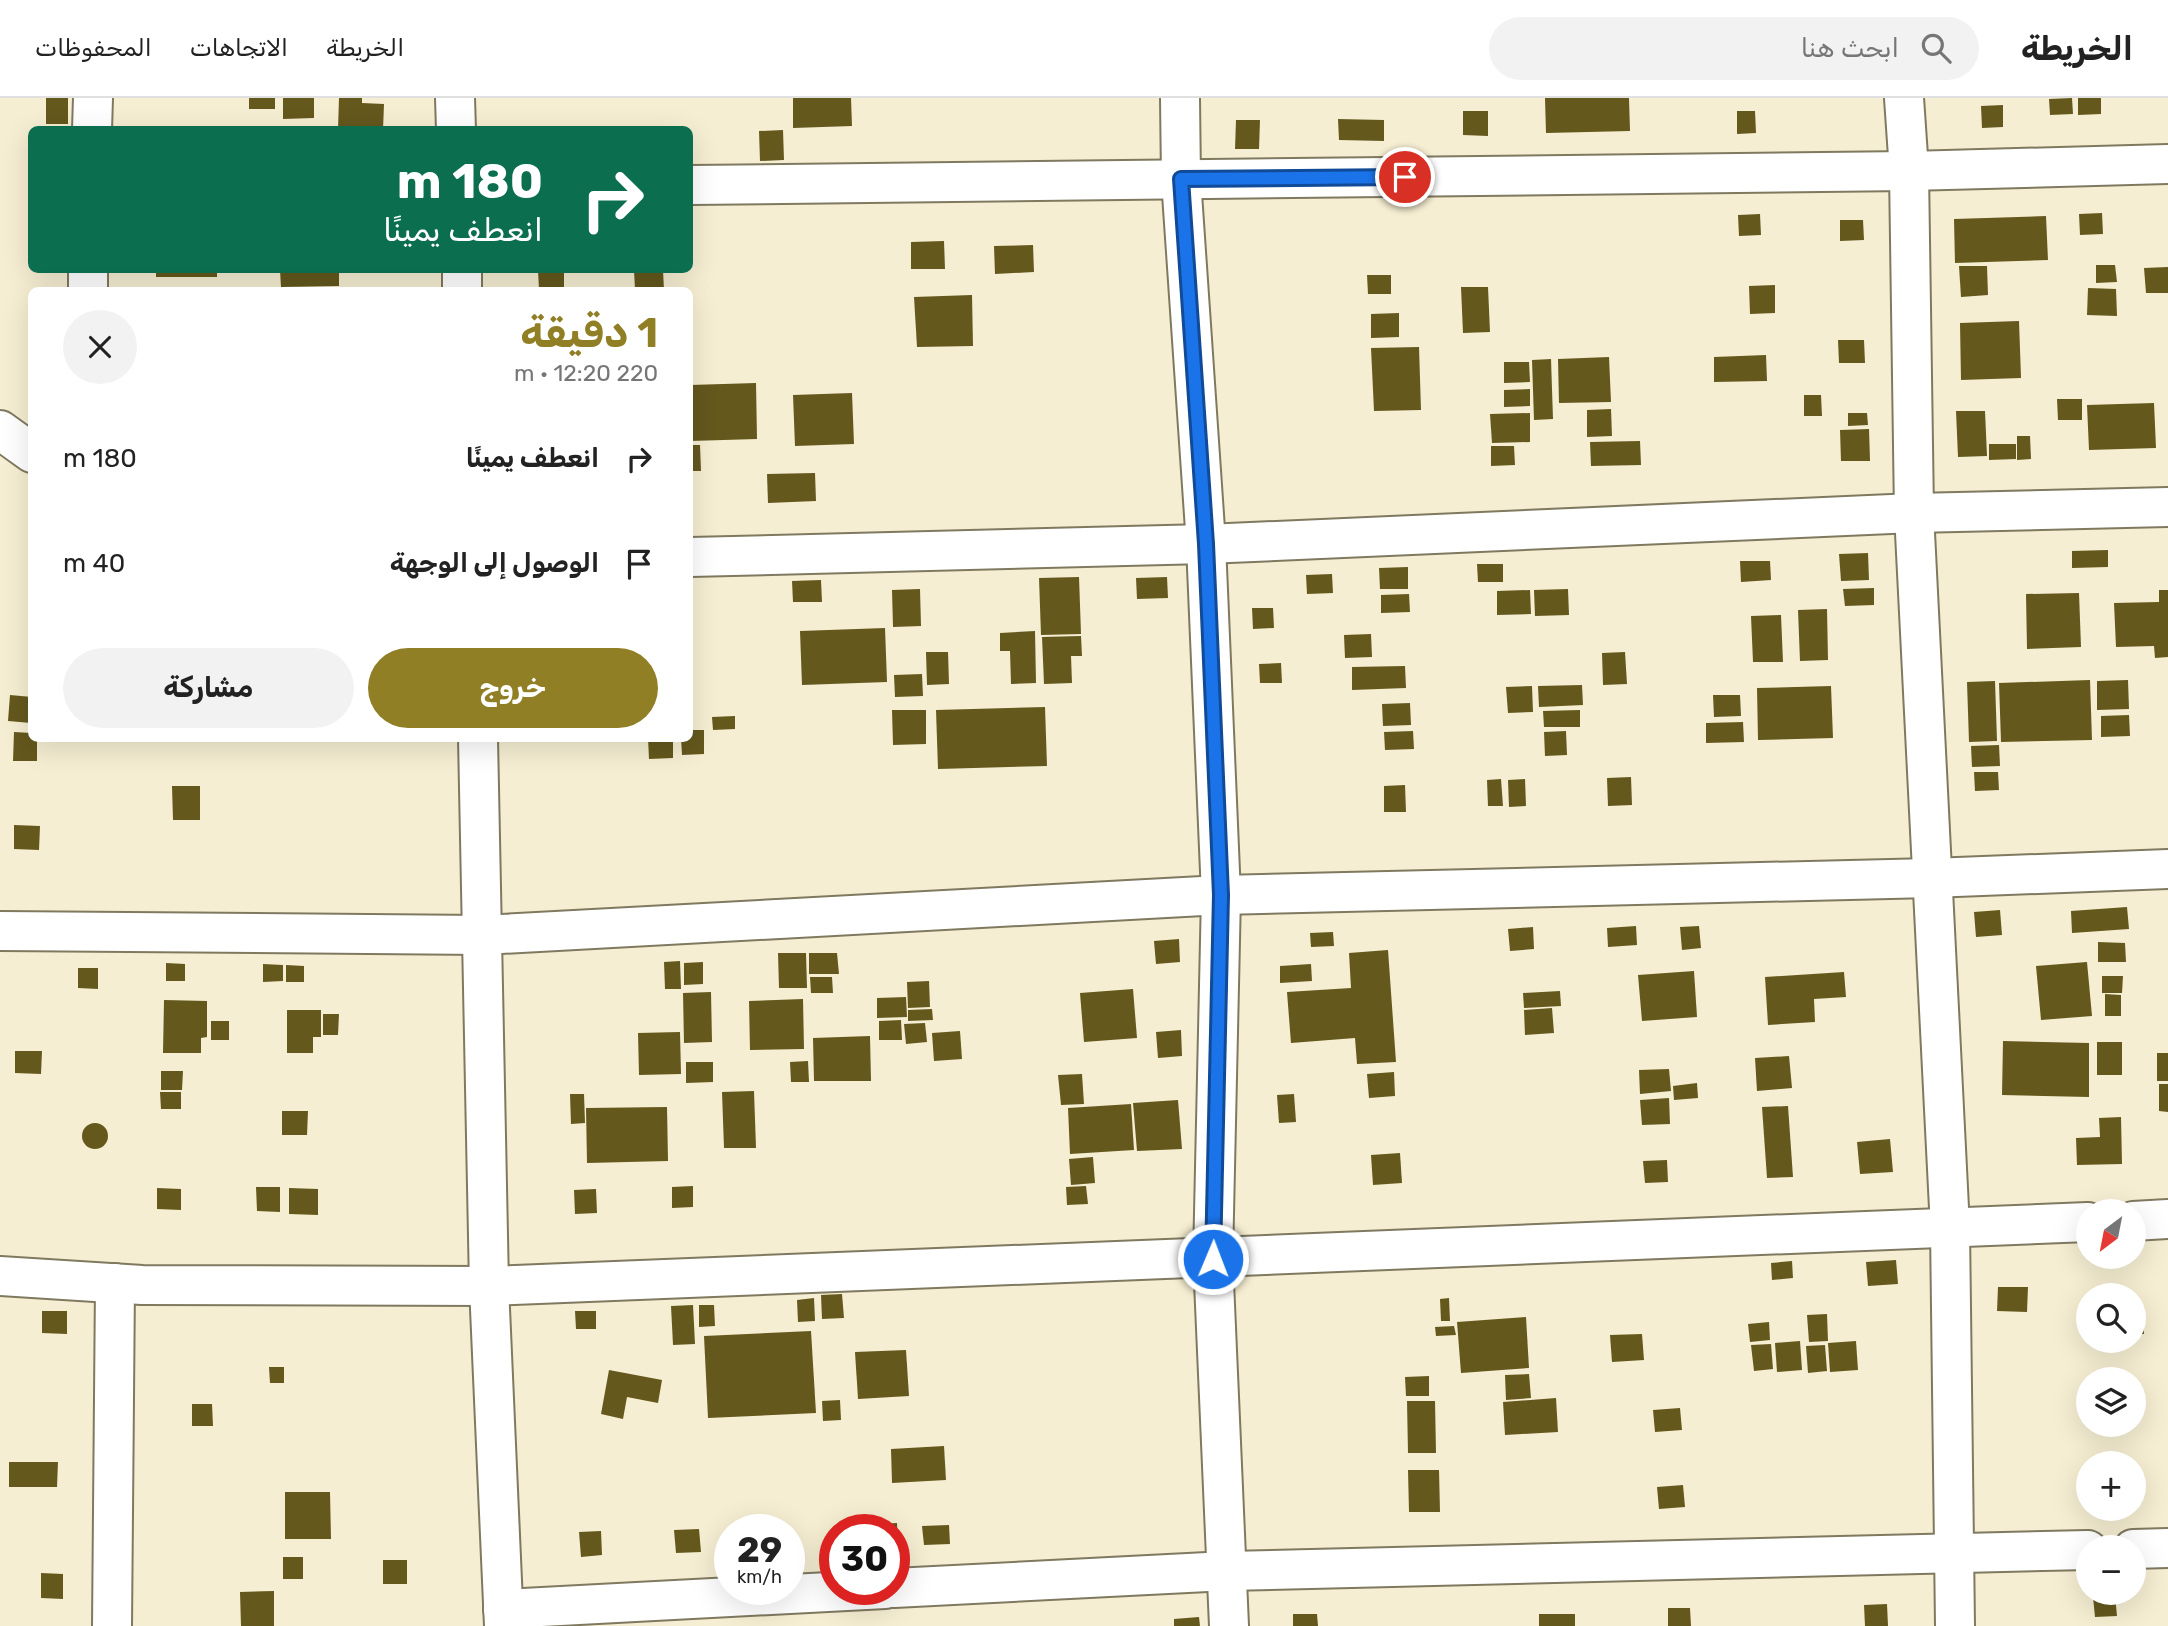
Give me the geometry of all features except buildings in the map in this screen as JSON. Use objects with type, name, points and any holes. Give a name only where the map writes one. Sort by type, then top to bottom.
[{"type":"street","points":[[92,126],[93,98]]},
{"type":"street","points":[[455,98],[456,126]]},
{"type":"street","points":[[1180,98],[1181,179],[1206,544],[1221,895],[1213,1259],[1229,1626]]},
{"type":"street","points":[[1904,98],[1909,171],[1914,513],[1950,1228],[1955,1626]]},
{"type":"street","points":[[693,185],[1909,171],[2168,164]]},
{"type":"street","points":[[0,430],[28,450]]},
{"type":"street","points":[[693,557],[1206,544],[1914,513],[2168,507]]},
{"type":"street","points":[[478,742],[489,1286],[504,1618],[819,1594]]},
{"type":"street","points":[[0,931],[483,935],[1221,895],[1931,878],[2168,869]]},
{"type":"street","points":[[2146,1220],[2168,1219]]},
{"type":"street","points":[[0,1276],[115,1283],[489,1286],[2076,1223]]},
{"type":"street","points":[[112,1626],[115,1283]]},
{"type":"street","points":[[2146,1549],[2168,1548]]},
{"type":"street","points":[[910,1587],[1227,1571],[2076,1550]]},
{"type":"route","points":[[1213,1259],[1221,895],[1206,544],[1181,179],[1405,177]]}]
